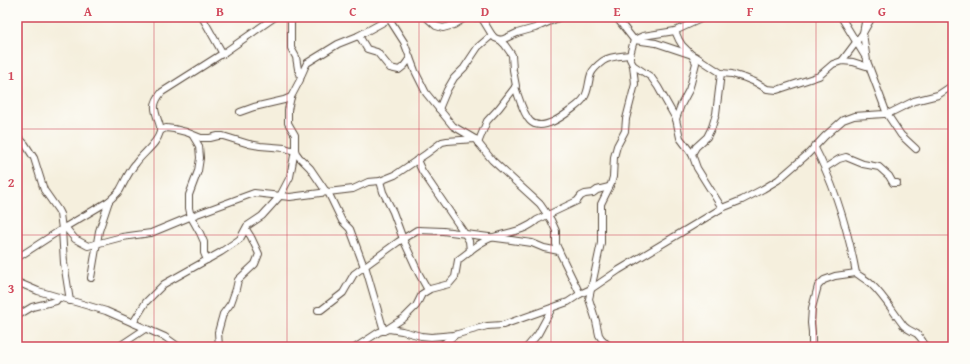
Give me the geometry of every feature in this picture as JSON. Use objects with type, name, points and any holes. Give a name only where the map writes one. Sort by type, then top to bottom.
[{"type":"street","points":[[202,17],[223,54]]},
{"type":"street","points":[[17,258],[63,228],[109,201],[119,190],[135,164],[156,139],[160,131],[160,126],[154,107],[155,101],[162,92],[223,54],[275,17]]},
{"type":"street","points":[[292,17],[292,48],[296,57],[300,76]]},
{"type":"street","points":[[426,17],[436,26],[443,28],[454,25],[465,18],[480,17],[492,35],[500,40],[512,55],[516,83],[515,88],[525,114],[529,120],[538,125],[547,124],[561,118],[583,100],[592,72],[604,60],[608,58],[630,55]]},
{"type":"street","points":[[500,40],[504,40],[517,33],[535,28],[560,17]]},
{"type":"street","points":[[616,17],[634,40],[656,43],[692,55],[721,72],[745,78],[767,89],[777,90],[819,76],[833,64],[842,60],[863,33],[872,17]]},
{"type":"street","points":[[634,40],[643,36],[675,31],[705,17]]},
{"type":"street","points":[[841,17],[868,64],[887,114],[901,135],[916,149]]},
{"type":"street","points":[[866,17],[863,33],[868,64]]},
{"type":"street","points":[[133,323],[146,302],[164,284],[221,252],[240,239],[247,226],[262,216],[280,196],[290,177],[295,150],[295,134],[289,126],[287,120],[288,110],[291,97],[300,80],[300,76],[305,66],[310,61],[389,18],[404,42],[415,71],[426,93],[453,126],[477,141],[492,160],[540,204],[548,215],[556,232],[556,244],[580,294]]},
{"type":"street","points":[[675,31],[678,40],[692,55],[696,62],[692,83],[676,119]]},
{"type":"street","points":[[440,109],[447,90],[454,78],[464,68],[478,47],[492,35]]},
{"type":"street","points":[[358,36],[367,49],[377,52],[390,68],[399,70],[410,58]]},
{"type":"street","points":[[610,347],[601,338],[597,331],[596,321],[589,299],[601,243],[601,204],[611,184],[614,156],[617,146],[625,131],[626,118],[635,84],[633,65],[630,59],[634,40]]},
{"type":"street","points":[[842,60],[868,64]]},
{"type":"street","points":[[633,65],[651,77],[658,87],[676,119],[680,138],[692,154],[697,168],[722,208]]},
{"type":"street","points":[[692,154],[696,147],[707,137],[712,127],[716,114],[721,72]]},
{"type":"street","points":[[356,347],[379,332],[396,330],[426,337],[454,335],[487,326],[503,325],[568,302],[722,208],[763,190],[791,169],[814,146],[848,117],[887,114],[914,101],[938,95],[953,85]]},
{"type":"street","points":[[477,141],[487,121],[500,108],[515,88]]},
{"type":"street","points":[[240,112],[254,107],[287,100],[291,97]]},
{"type":"street","points":[[160,131],[166,128],[174,129],[201,138],[224,136],[249,144],[295,150]]},
{"type":"street","points":[[17,136],[25,144],[34,158],[45,193],[60,214],[63,228],[64,263],[70,301]]},
{"type":"street","points":[[193,136],[199,146],[200,158],[198,172],[189,195],[189,208],[191,217],[204,242],[204,253],[207,260]]},
{"type":"street","points":[[63,228],[76,240],[88,246],[122,237],[151,233],[254,193],[290,197],[353,189],[368,182],[380,181],[395,175],[442,142],[477,141]]},
{"type":"street","points":[[814,146],[825,168],[842,214],[856,273]]},
{"type":"street","points":[[295,150],[298,157],[310,168],[328,192],[342,221],[350,229],[366,269],[384,331]]},
{"type":"street","points":[[825,168],[839,159],[846,157],[863,164],[879,166],[889,176],[893,183],[897,183]]},
{"type":"street","points":[[417,160],[422,171],[464,234],[468,241],[470,251]]},
{"type":"street","points":[[380,181],[382,192],[393,212],[418,274],[428,290]]},
{"type":"street","points":[[384,331],[404,318],[416,306],[422,294],[428,290],[449,284],[455,277],[458,260],[480,243],[490,238],[513,232],[532,224],[537,220],[577,201],[585,194],[593,193],[597,190],[609,187]]},
{"type":"street","points":[[91,278],[98,231],[109,201]]},
{"type":"street","points":[[219,347],[218,332],[223,314],[231,302],[238,280],[255,264],[259,254],[246,229]]},
{"type":"street","points":[[318,310],[321,310],[343,293],[354,274],[417,230],[443,231],[532,243],[544,248],[559,251]]},
{"type":"street","points":[[812,347],[812,308],[818,286],[824,280],[835,276],[856,273],[874,287],[904,326],[917,334],[924,343],[925,347]]},
{"type":"street","points":[[17,282],[38,291],[106,311],[165,337],[179,347]]},
{"type":"street","points":[[17,316],[32,307],[56,302],[59,297]]},
{"type":"street","points":[[527,347],[540,330],[552,308]]},
{"type":"street","points":[[118,347],[145,329]]},
{"type":"street","points":[[439,347],[454,335]]},
{"type":"street","points":[[166,347],[171,342]]}]
